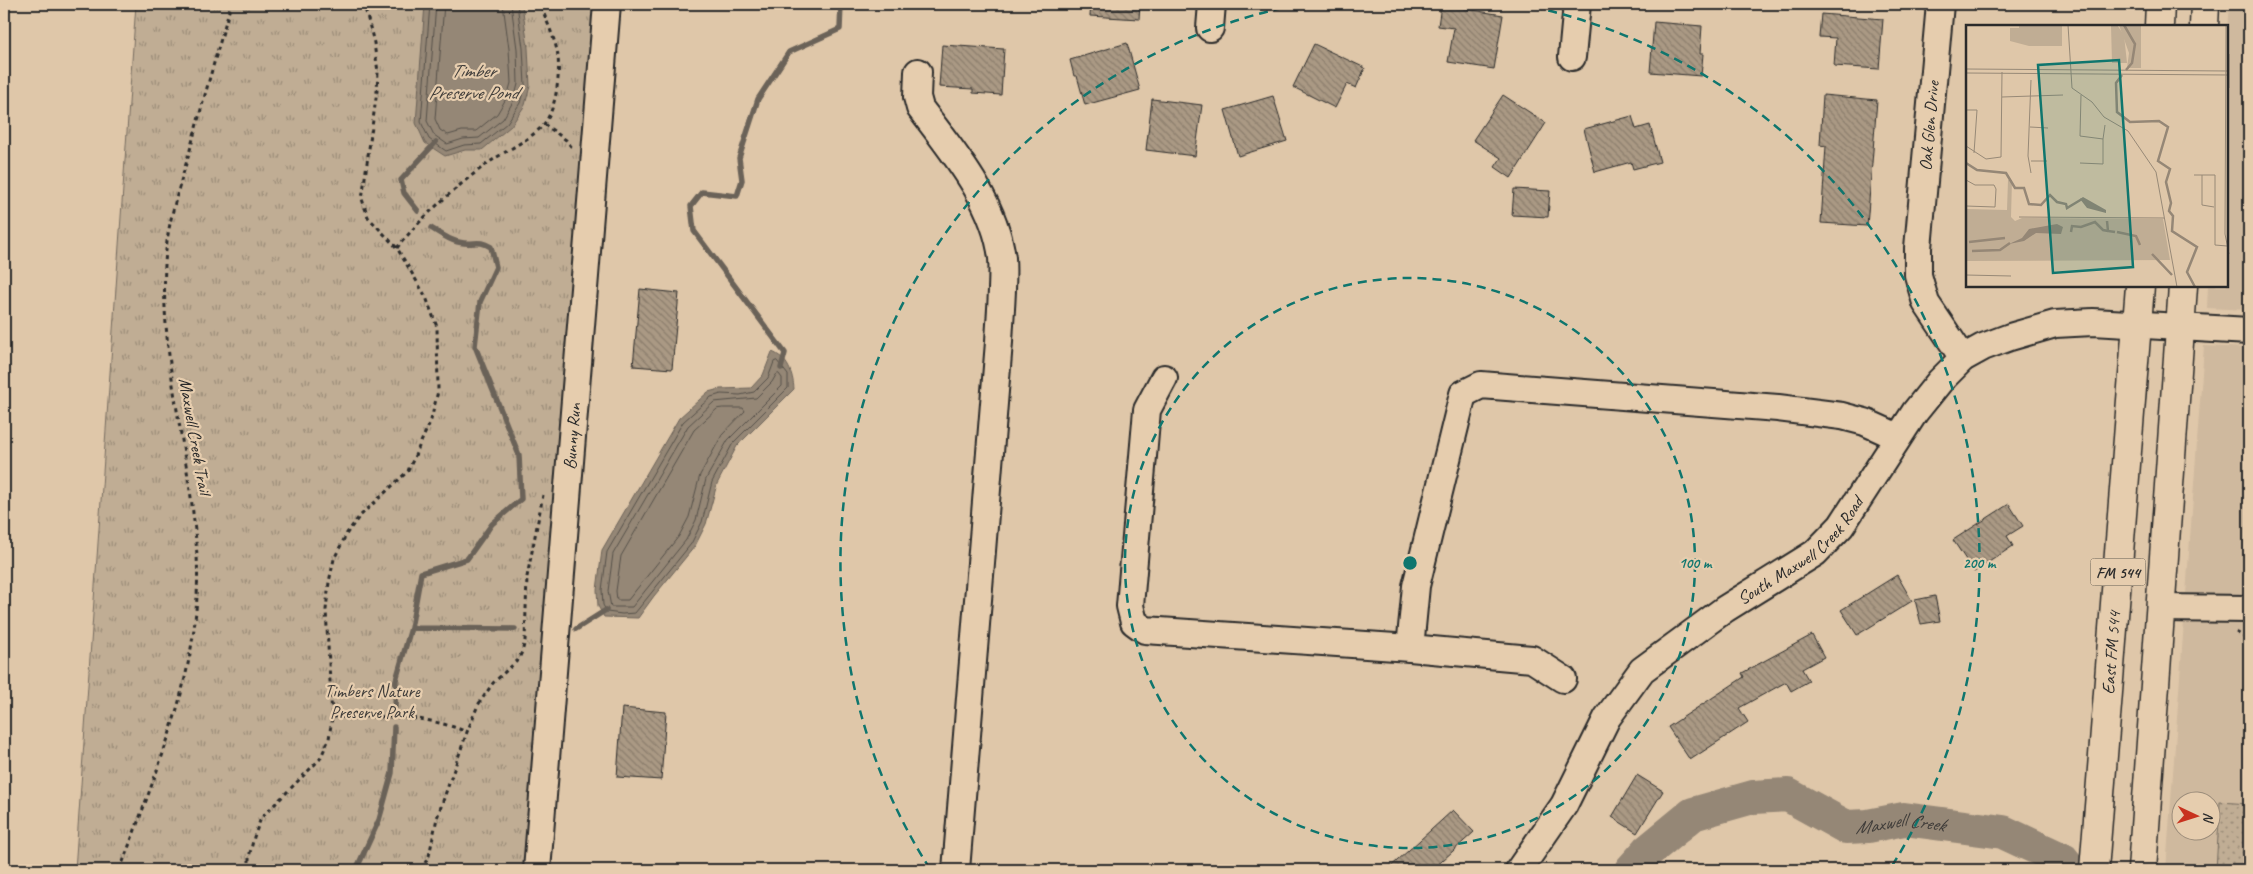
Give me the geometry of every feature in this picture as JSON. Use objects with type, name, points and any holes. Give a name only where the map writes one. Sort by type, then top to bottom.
[{"type":"main road","points":[[2159,25],[2160,4]]},
{"type":"main road","points":[[2204,25],[2205,4]]},
{"type":"main road","name":"East FM 544","points":[[2094,870],[2140,288]]},
{"type":"main road","name":"FM 544","points":[[2142,870],[2183,288]]},
{"type":"street","name":"Bunny Run","points":[[536,870],[607,4]]},
{"type":"street","points":[[1572,57],[1577,4]]},
{"type":"street","name":"Oak Glen Drive","points":[[1940,4],[1918,248],[1918,275],[1926,302],[1963,358]]},
{"type":"street","points":[[918,72],[917,97],[920,108],[978,191],[990,213],[1002,258],[998,362],[956,870]]},
{"type":"street","name":"South Maxwell Creek Road","points":[[1519,870],[1564,805],[1607,718],[1642,670],[1725,609],[1815,553],[1841,526],[1915,412],[1940,381],[1963,358],[1983,347],[2010,337],[2055,324],[2093,322],[2249,331]]},
{"type":"street","points":[[1164,378],[1147,410],[1130,606],[1134,622],[1144,630],[1410,648],[1532,659],[1563,679]]},
{"type":"street","points":[[1410,648],[1416,586],[1463,394],[1481,385],[1842,416],[1864,422],[1898,436]]},
{"type":"street","points":[[2160,608],[2249,609]]},
{"type":"path","name":"Maxwell Creek Trail","points":[[120,870],[178,710],[188,664],[195,616],[197,558],[192,496],[169,367],[166,249],[179,188],[231,4]]},
{"type":"path","points":[[249,870],[252,844],[261,818],[320,759],[329,739],[332,717],[326,610],[334,558],[359,517],[408,471],[431,420],[438,391],[437,327],[426,297],[397,248],[368,217],[362,199],[378,72],[374,43],[364,4]]},
{"type":"path","points":[[397,248],[404,238],[449,196],[491,161],[544,124],[553,105],[558,79],[557,51],[540,4]]},
{"type":"path","points":[[544,124],[566,140],[576,152]]},
{"type":"path","points":[[421,870],[429,856],[437,818],[478,705],[493,683],[518,660],[522,652],[525,641],[527,577],[536,522],[545,487]]},
{"type":"path","points":[[2231,630],[2249,640]]},
{"type":"path","points":[[332,717],[408,717],[432,720],[467,732]]},
{"type":"shaded area","points":[[2229,4],[2249,4],[2249,310],[2207,308],[2208,288],[2228,288],[2227,25]]},
{"type":"shaded area","points":[[2204,346],[2249,348],[2249,870],[2166,870],[2170,815],[2170,842],[2220,842],[2220,792],[2172,792]]},
{"type":"green space","name":"Timbers Nature Preserve Park","points":[[136,4],[594,4],[527,870],[75,870]]},
{"type":"green space","points":[[2220,802],[2249,804],[2249,870],[2216,870],[2218,842],[2220,842]]},
{"type":"water","name":"Timber Preserve Pond","points":[[425,4],[522,4],[528,48],[530,86],[525,105],[511,126],[482,150],[465,150],[445,156],[425,143],[416,123]]},
{"type":"water","points":[[772,352],[782,358],[789,367],[794,389],[737,446],[717,484],[706,524],[695,546],[638,618],[604,617],[598,606],[597,590],[602,550],[679,418],[708,392],[720,389],[751,388],[763,375]]},
{"type":"building","points":[[1091,4],[1140,4],[1139,19],[1090,16]]},
{"type":"building","points":[[1441,5],[1503,15],[1494,69],[1448,62],[1454,28],[1438,26]]},
{"type":"building","points":[[1821,14],[1883,19],[1879,69],[1834,66],[1836,38],[1819,37]]},
{"type":"building","points":[[1654,22],[1702,26],[1700,54],[1703,54],[1701,76],[1650,72]]},
{"type":"building","points":[[1127,43],[1140,90],[1085,105],[1077,76],[1074,76],[1070,60]]},
{"type":"building","points":[[1314,44],[1365,68],[1356,88],[1347,84],[1335,108],[1293,87]]},
{"type":"building","points":[[942,45],[1004,49],[1001,95],[973,93],[973,89],[939,87]]},
{"type":"building","points":[[1503,95],[1546,123],[1511,178],[1495,167],[1501,158],[1473,140]]},
{"type":"building","points":[[1823,95],[1877,100],[1867,226],[1821,223],[1826,146],[1820,145]]},
{"type":"building","points":[[1273,96],[1287,141],[1238,156],[1225,110]]},
{"type":"building","points":[[1152,99],[1202,105],[1195,156],[1146,150]]},
{"type":"building","points":[[1632,116],[1636,129],[1650,125],[1660,162],[1633,169],[1631,162],[1595,172],[1584,129]]},
{"type":"building","points":[[1514,189],[1550,191],[1548,217],[1512,215]]},
{"type":"building","points":[[640,289],[679,293],[672,369],[633,366]]},
{"type":"building","points":[[2009,504],[2023,526],[2007,536],[2013,546],[1974,572],[1953,540]]},
{"type":"building","points":[[1897,575],[1912,601],[1857,635],[1841,610]]},
{"type":"building","points":[[1935,596],[1940,621],[1921,624],[1915,600]]},
{"type":"building","points":[[1812,635],[1824,657],[1802,669],[1809,681],[1791,691],[1786,682],[1739,708],[1748,722],[1690,760],[1668,727],[1744,677],[1742,673]]},
{"type":"building","points":[[622,708],[666,712],[661,780],[617,777]]},
{"type":"building","points":[[1637,775],[1663,791],[1637,833],[1612,817]]},
{"type":"building","points":[[1453,810],[1474,832],[1432,870],[1387,870]]},
{"type":"waterway","points":[[781,368],[785,353],[694,231],[691,206],[702,192],[737,196],[742,180],[739,158],[758,99],[789,52],[840,29],[841,4]]},
{"type":"waterway","points":[[418,211],[404,193],[401,180],[436,142]]},
{"type":"waterway","points":[[411,628],[421,573],[467,559],[492,524],[521,499],[519,455],[475,346],[480,302],[496,267],[491,247],[481,243],[455,241],[431,228]]},
{"type":"waterway","points":[[576,629],[606,610]]},
{"type":"waterway","points":[[395,707],[396,680],[411,628],[515,629]]},
{"type":"waterway","points":[[356,870],[379,820],[392,773],[394,727]]},
{"type":"waterway","name":"Maxwell Creek","points":[[1631,870],[1648,851],[1693,814],[1753,797],[1788,795],[1846,827],[1868,826],[1904,819],[2003,832],[2063,860],[2071,870]]}]
